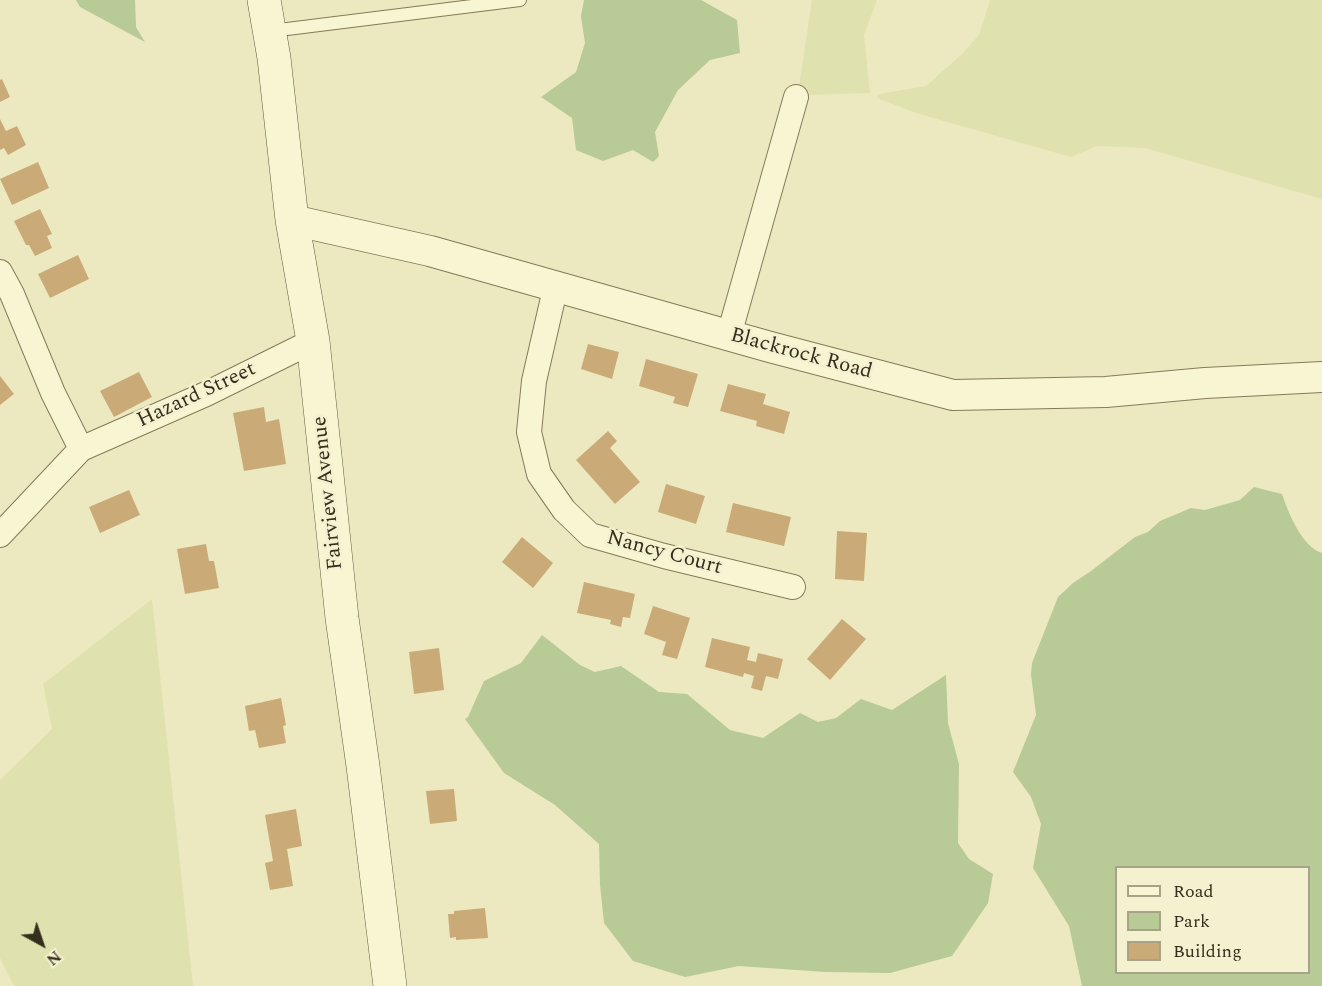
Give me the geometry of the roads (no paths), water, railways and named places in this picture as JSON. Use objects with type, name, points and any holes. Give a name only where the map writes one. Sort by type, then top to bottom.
[{"type":"main road","name":"Fairview Avenue","points":[[267,16],[292,220],[313,341],[342,618],[390,986]]},
{"type":"street","points":[[729,335],[796,97]]},
{"type":"street","name":"Blackrock Road","points":[[292,220],[430,251],[953,395],[1106,392],[1205,383],[1322,377]]},
{"type":"street","points":[[0,272],[12,294],[53,393],[81,449]]},
{"type":"street","name":"Nancy Court","points":[[556,285],[534,381],[529,432],[539,474],[564,510],[590,534],[664,556],[793,587]]},
{"type":"street","name":"Hazard Street","points":[[0,535],[81,449],[206,394],[313,341]]},
{"type":"lane","points":[[267,16],[520,0]]}]
